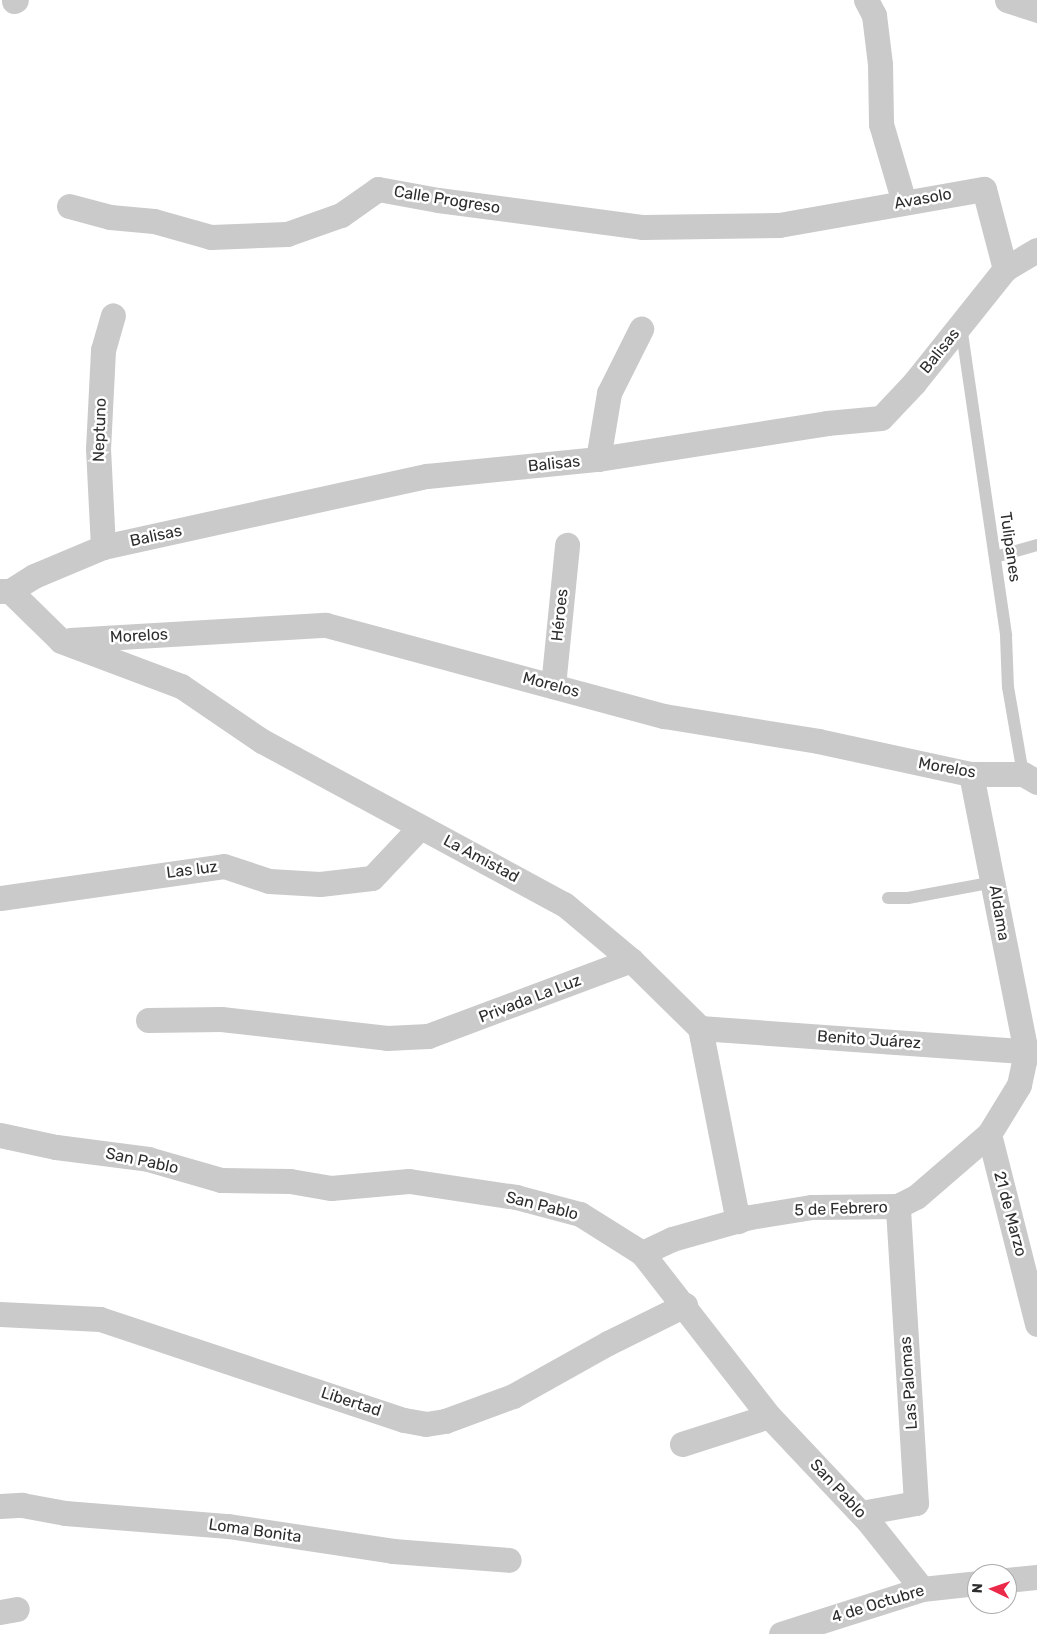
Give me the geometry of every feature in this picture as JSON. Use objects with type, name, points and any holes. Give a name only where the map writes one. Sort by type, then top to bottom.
[{"type":"street","points":[[866,0],[874,15],[880,64],[881,124],[904,202]]},
{"type":"street","points":[[1008,0],[1037,10]]},
{"type":"street","name":"Calle Progreso","points":[[68,206],[110,217],[154,221],[212,236],[287,234],[341,215],[378,189],[438,200],[643,227],[779,225]]},
{"type":"street","name":"Avasolo","points":[[779,225],[984,189],[1006,269]]},
{"type":"street","name":"Balisas","points":[[5,591],[34,576],[103,547],[427,476],[598,459],[826,423],[881,418],[1006,269],[1037,250]]},
{"type":"street","name":"Neptuno","points":[[103,547],[98,449],[104,350],[113,315]]},
{"type":"street","points":[[598,459],[609,394],[641,329]]},
{"type":"street","name":"Héroes","points":[[553,686],[567,545]]},
{"type":"street","points":[[5,591],[60,640]]},
{"type":"street","name":"Morelos","points":[[60,640],[326,625],[664,716],[818,741],[971,774],[1030,778]]},
{"type":"street","name":"La Amistad","points":[[60,640],[181,686],[262,741],[564,904],[631,960],[700,1028]]},
{"type":"street","name":"Aldama","points":[[971,774],[1031,1052]]},
{"type":"street","name":"Las luz","points":[[0,898],[224,866],[269,881],[320,884],[372,878],[420,827]]},
{"type":"street","name":"Privada La Luz","points":[[148,1020],[221,1019],[386,1038],[428,1036],[631,960]]},
{"type":"street","points":[[700,1028],[738,1220]]},
{"type":"street","name":"Benito Juárez","points":[[700,1028],[1031,1052]]},
{"type":"street","name":"5 de Febrero","points":[[642,1253],[672,1239],[738,1220],[812,1207],[898,1206],[916,1197],[989,1134],[1019,1085],[1031,1052]]},
{"type":"street","name":"21 de Marzo","points":[[989,1134],[1037,1324]]},
{"type":"street","name":"San Pablo","points":[[0,1135],[56,1147],[148,1159],[221,1180],[290,1180],[331,1188],[409,1181],[516,1197],[580,1214],[642,1253],[685,1305],[768,1416],[861,1513],[922,1588]]},
{"type":"street","name":"Las Palomas","points":[[861,1513],[916,1503],[898,1206]]},
{"type":"street","name":"Libertad","points":[[0,1314],[100,1319],[404,1420],[426,1424],[445,1421],[513,1396],[608,1343],[685,1305]]},
{"type":"street","points":[[682,1444],[768,1416]]},
{"type":"street","name":"Loma Bonita","points":[[0,1506],[22,1505],[65,1513],[228,1526],[393,1551],[509,1560]]},
{"type":"street","points":[[1017,1579],[1037,1577]]},
{"type":"street","name":"4 de Octubre","points":[[781,1634],[922,1588],[967,1584]]},
{"type":"lane","name":"Tulipanes","points":[[960,325],[1006,636],[1008,687],[1030,778]]},
{"type":"lane","points":[[995,557],[1037,545]]},
{"type":"lane","points":[[888,898],[908,898],[994,882]]}]
